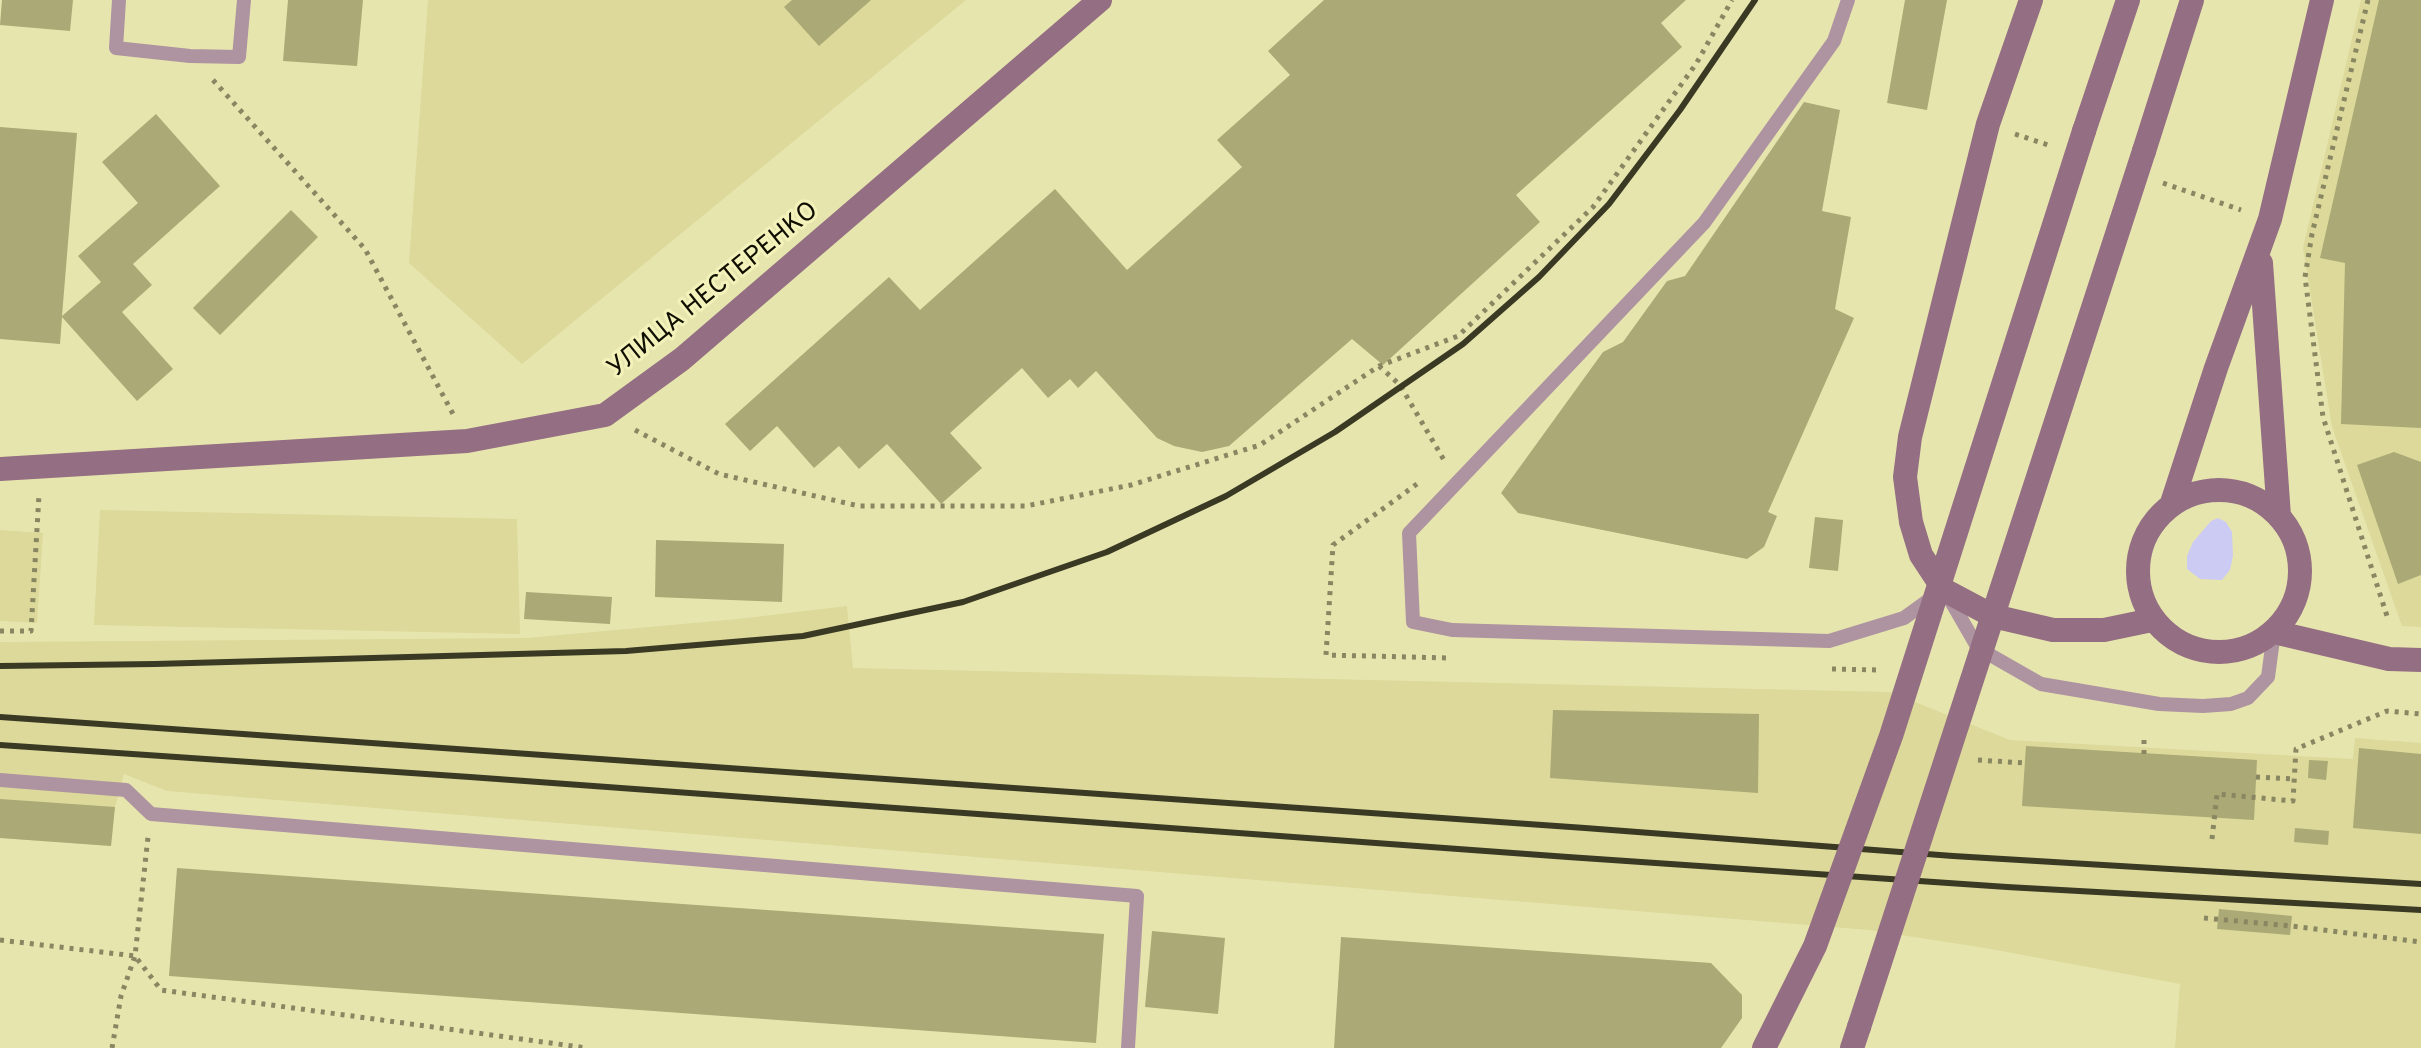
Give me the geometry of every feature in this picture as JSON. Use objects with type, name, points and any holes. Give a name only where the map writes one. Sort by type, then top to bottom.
[{"type":"street","name":"УЛИЦА НЕСТЕРЕНКО","points":[[0,469],[467,441],[605,415],[682,359],[1100,0]]},
{"type":"street","points":[[2031,0],[1988,124],[1906,459],[1906,500],[1921,555],[1944,590],[1993,616],[2053,630],[2104,630],[2152,620]]},
{"type":"street","points":[[1764,1048],[1815,946],[1891,736],[2128,0]]},
{"type":"street","points":[[1852,1048],[2192,0]]},
{"type":"street","points":[[2172,503],[2216,368],[2270,219],[2322,0]]},
{"type":"street","points":[[2260,252],[2279,516]]},
{"type":"street","points":[[2228,489],[2256,498],[2279,516],[2296,543],[2301,575],[2293,606],[2274,632],[2243,650],[2203,652],[2174,641],[2152,620],[2138,590],[2137,557],[2149,526],[2172,503],[2199,491],[2228,489]]},
{"type":"street","points":[[2274,632],[2389,659],[2421,660]]},
{"type":"lane","points":[[119,0],[116,48],[190,56],[239,57],[244,0]]},
{"type":"lane","points":[[1848,0],[1834,41],[1704,223],[1409,533],[1413,622],[1452,630],[1829,641],[1904,618],[1944,590],[1978,648],[2041,684],[2145,702],[2203,706],[2231,704],[2248,698],[2268,677],[2274,632]]},
{"type":"lane","points":[[0,780],[126,790],[151,814],[1137,896],[1128,1048]]},
{"type":"path","points":[[605,415],[719,474],[859,506],[1026,506],[1131,485],[1260,445],[1379,366],[1458,336],[1593,207],[1696,64],[1732,0]]},
{"type":"path","points":[[2368,0],[2312,234],[2305,277],[2323,417],[2387,616]]},
{"type":"path","points":[[190,56],[365,249],[467,441]]},
{"type":"path","points":[[2162,183],[2312,234]]},
{"type":"path","points":[[1379,366],[1400,385],[1445,463]]},
{"type":"path","points":[[0,631],[31,631],[41,466]]},
{"type":"path","points":[[2212,839],[2217,794],[2293,801],[2296,749],[2387,711],[2421,714]]},
{"type":"path","points":[[2144,736],[2144,754]]},
{"type":"path","points":[[1963,759],[2025,763]]},
{"type":"path","points":[[2256,777],[2295,779]]},
{"type":"path","points":[[112,1048],[121,996],[135,956],[151,814]]},
{"type":"path","points":[[2204,918],[2421,942]]},
{"type":"path","points":[[0,940],[135,956],[161,990],[587,1048]]},
{"type":"shaded area","points":[[428,0],[966,0],[522,364],[409,263]]},
{"type":"shaded area","points":[[2361,0],[2421,0],[2421,627],[2402,626],[2332,427],[2303,248]]},
{"type":"shaded area","points":[[100,510],[517,519],[520,634],[94,625]]},
{"type":"shaded area","points":[[2218,518],[2226,522],[2232,532],[2230,570],[2222,580],[2200,579],[2187,569],[2187,556],[2193,542],[2211,521]]},
{"type":"shaded area","points":[[0,530],[43,533],[37,623],[0,621]]},
{"type":"shaded area","points":[[847,606],[853,668],[1890,692],[2010,740],[2353,759],[2355,738],[2421,743],[2421,1048],[2175,1048],[2180,984],[1869,930],[167,791],[124,774],[115,807],[111,846],[0,838],[0,642],[527,638]]},
{"type":"building","points":[[2,0],[73,0],[70,31],[0,25]]},
{"type":"building","points":[[288,0],[363,0],[357,66],[283,61]]},
{"type":"building","points":[[792,0],[871,0],[819,46],[784,7]]},
{"type":"building","points":[[1324,0],[1686,0],[1661,23],[1682,47],[1516,195],[1540,222],[1383,365],[1352,339],[1229,446],[1202,452],[1174,446],[1157,438],[1096,371],[1078,388],[1070,379],[1048,398],[1022,368],[950,433],[982,468],[941,504],[887,444],[859,469],[839,446],[814,468],[777,426],[750,451],[725,424],[889,277],[920,310],[1055,189],[1127,270],[1242,167],[1217,140],[1290,75],[1268,51]]},
{"type":"building","points":[[1905,0],[1947,0],[1927,110],[1887,103]]},
{"type":"building","points":[[2379,0],[2421,0],[2421,428],[2341,424],[2345,263],[2320,258]]},
{"type":"building","points":[[1804,102],[1840,110],[1822,211],[1851,217],[1835,309],[1854,318],[1768,512],[1777,516],[1764,547],[1747,559],[1518,513],[1501,493],[1603,352],[1623,342],[1667,281],[1685,276]]},
{"type":"building","points":[[156,114],[220,186],[133,264],[152,285],[122,312],[173,369],[137,401],[62,317],[60,344],[0,339],[0,127],[77,133],[62,316],[101,282],[78,256],[138,203],[102,162]]},
{"type":"building","points":[[291,210],[318,237],[220,335],[193,308]]},
{"type":"building","points":[[2394,452],[2421,462],[2421,575],[2398,584],[2357,465]]},
{"type":"building","points":[[1815,517],[1843,520],[1838,571],[1809,568]]},
{"type":"building","points":[[656,540],[784,544],[782,602],[655,597]]},
{"type":"building","points":[[526,592],[612,597],[610,624],[524,619]]},
{"type":"building","points":[[1553,710],[1759,714],[1758,793],[1550,778]]},
{"type":"building","points":[[2026,746],[2257,760],[2254,820],[2022,806]]},
{"type":"building","points":[[2359,748],[2421,754],[2421,834],[2353,828]]},
{"type":"building","points":[[2309,760],[2328,761],[2326,780],[2308,778]]},
{"type":"building","points":[[0,799],[115,807],[111,846],[0,838]]},
{"type":"building","points":[[2295,828],[2329,831],[2328,845],[2294,842]]},
{"type":"building","points":[[177,868],[1104,934],[1096,1043],[169,976]]},
{"type":"building","points":[[2219,909],[2292,916],[2290,935],[2217,929]]},
{"type":"building","points":[[1152,931],[1225,938],[1218,1014],[1145,1007]]},
{"type":"building","points":[[1341,937],[1711,963],[1742,995],[1742,1018],[1721,1048],[1334,1048]]},
{"type":"railway","points":[[0,666],[626,651],[803,636],[963,602],[1107,552],[1226,496],[1335,432],[1463,344],[1539,277],[1609,204],[1680,110],[1755,0]]},
{"type":"railway","points":[[0,717],[1953,856],[2421,884]]},
{"type":"railway","points":[[0,745],[2007,887],[2421,910]]}]
